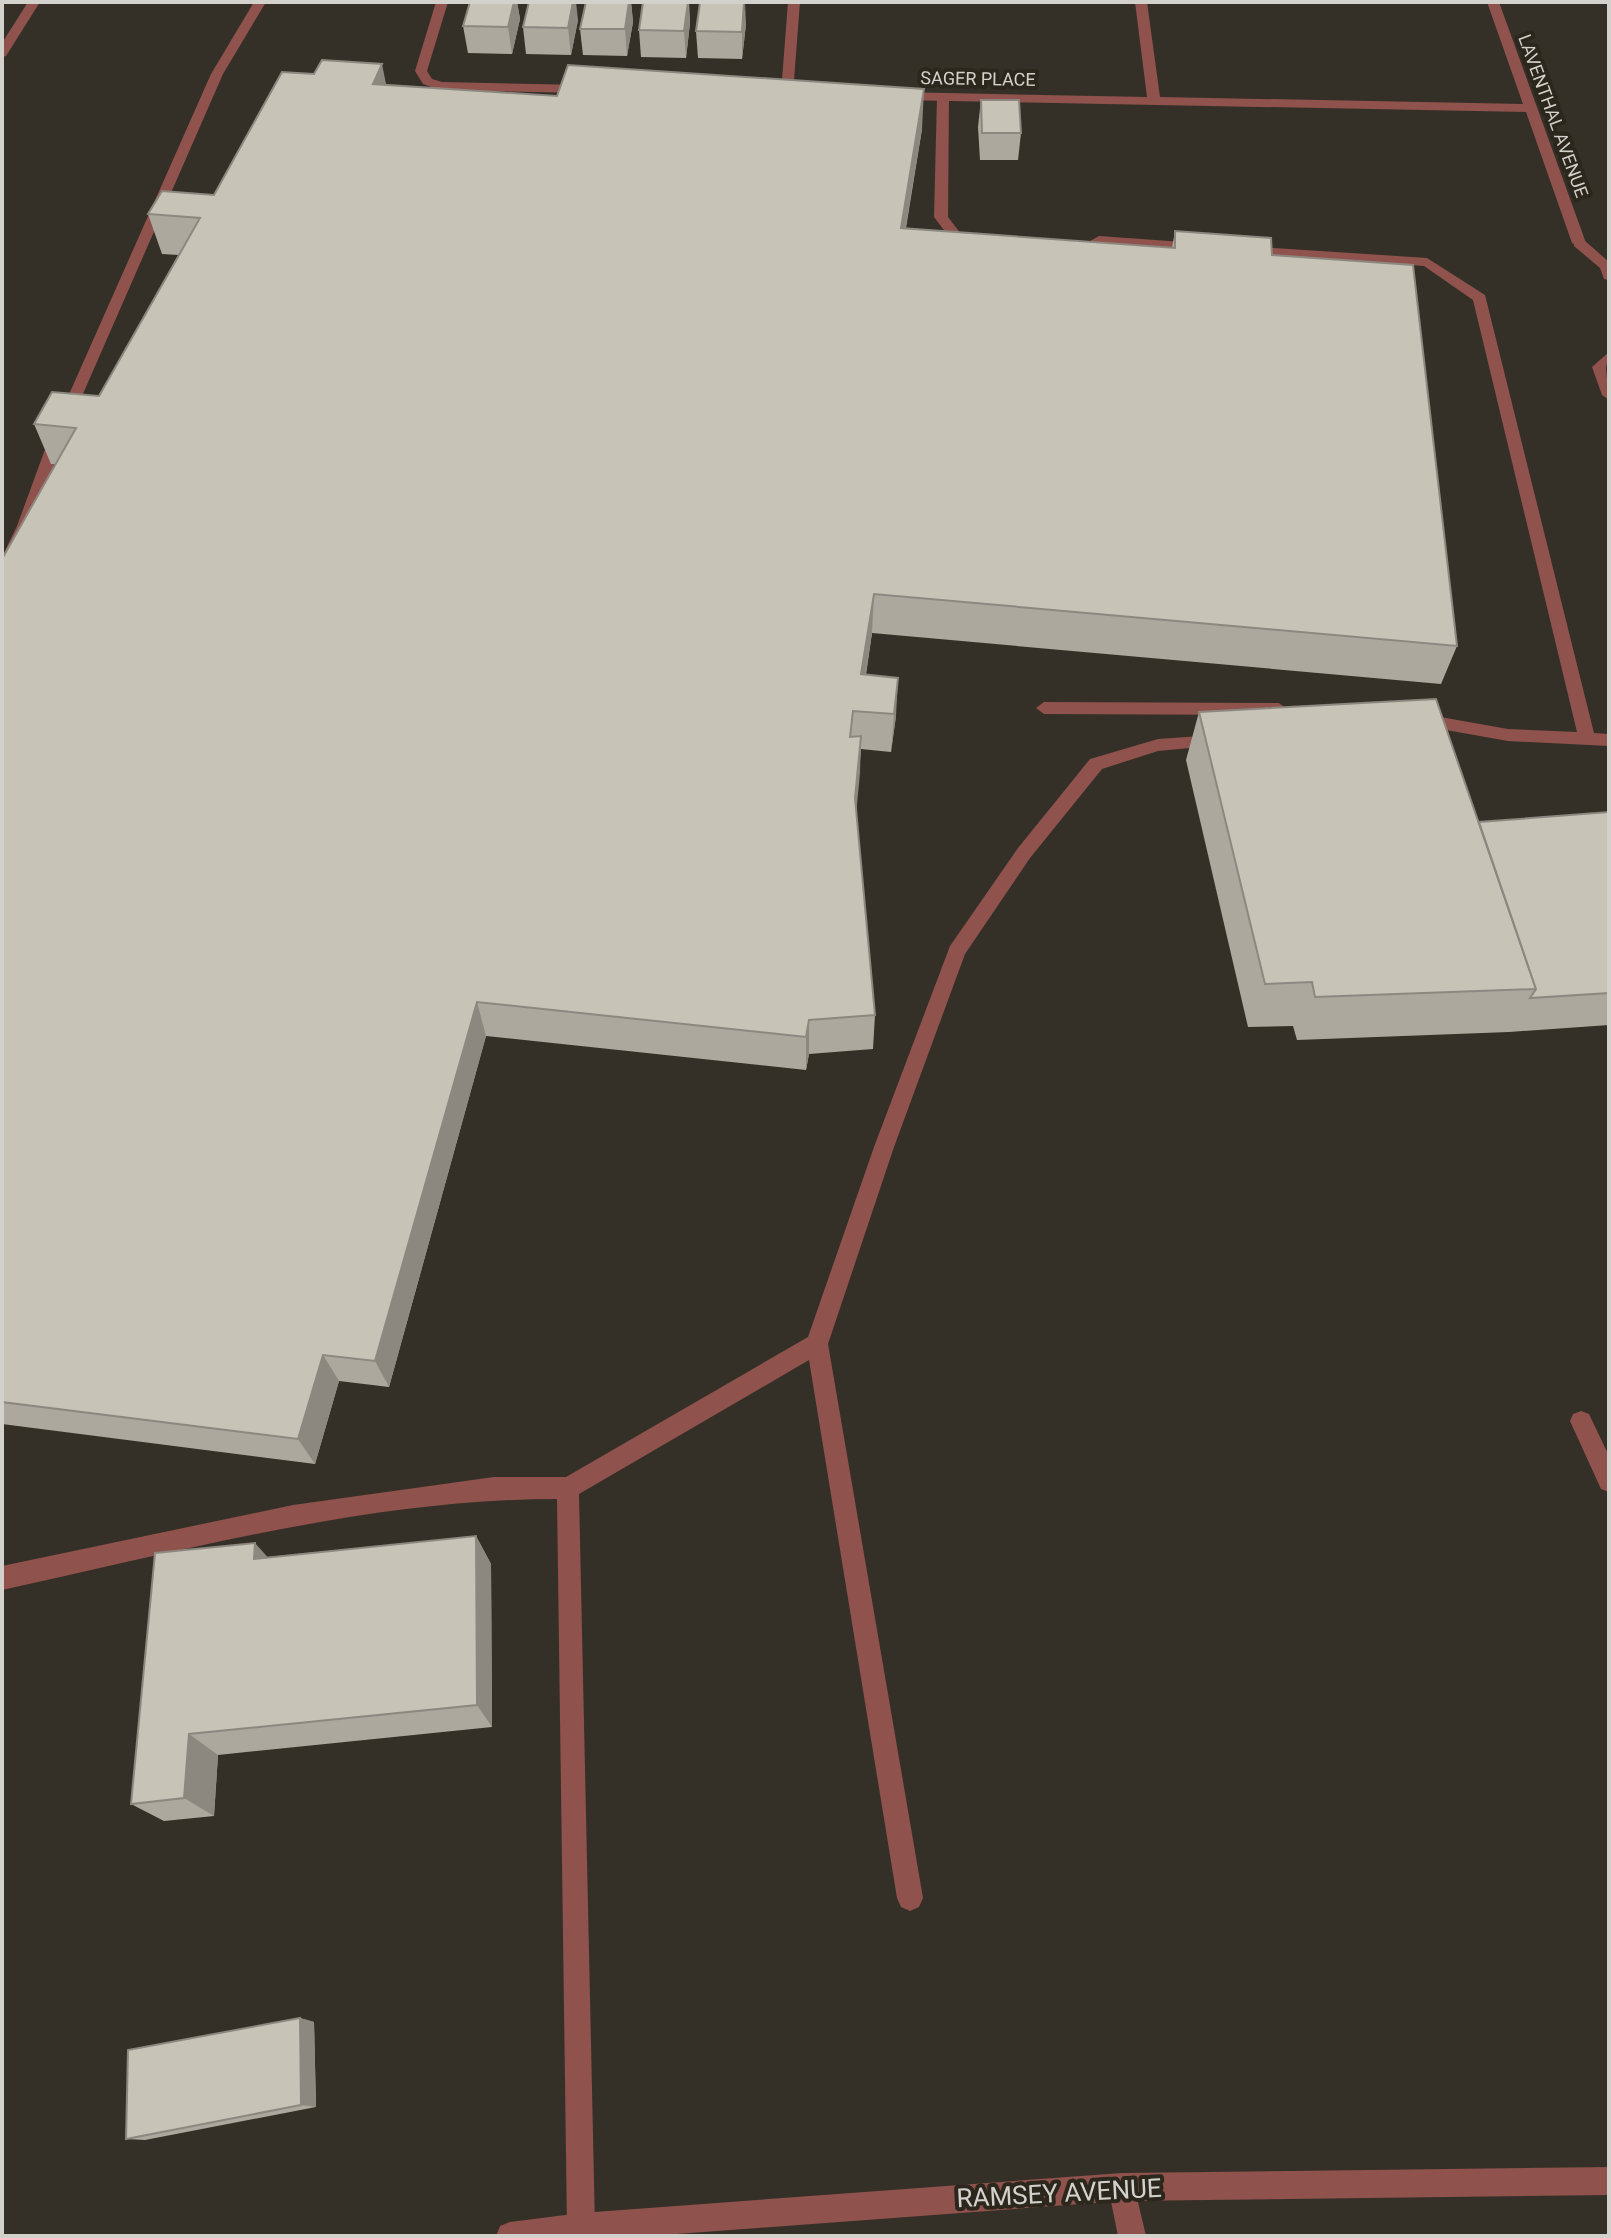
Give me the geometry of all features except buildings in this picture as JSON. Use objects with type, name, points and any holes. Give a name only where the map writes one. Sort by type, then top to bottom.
[{"type":"street","points":[[2,53],[34,2]]},
{"type":"street","points":[[2,573],[25,526],[54,444],[217,74],[260,2]]},
{"type":"street","points":[[442,2],[421,71],[427,81],[440,86],[598,89]]},
{"type":"street","points":[[787,93],[794,2]]},
{"type":"street","points":[[1141,2],[1154,101]]},
{"type":"street","name":"LAVENTHAL AVENUE","points":[[1493,2],[1579,243],[1606,266],[1609,276]]},
{"type":"street","points":[[771,93],[801,93]]},
{"type":"street","name":"SAGER PLACE","points":[[886,96],[1529,108]]},
{"type":"street","points":[[943,97],[941,217],[978,260]]},
{"type":"street","points":[[1062,264],[1099,240],[1427,262],[1480,298],[1587,739]]},
{"type":"street","points":[[1609,356],[1599,367],[1609,395]]},
{"type":"street","points":[[1044,708],[1303,709]]},
{"type":"street","points":[[1394,715],[1508,735],[1609,740]]},
{"type":"street","points":[[910,1898],[817,1344],[884,1147],[957,951],[1024,853],[1096,764],[1158,745],[1233,740]]},
{"type":"street","points":[[2,1578],[293,1516],[494,1488],[568,1488],[817,1344]]},
{"type":"street","points":[[1581,1421],[1609,1481]]},
{"type":"street","points":[[568,1488],[581,2227]]},
{"type":"street","name":"RAMSEY AVENUE","points":[[510,2236],[581,2227],[1122,2187],[1609,2181]]},
{"type":"street","points":[[1122,2187],[1132,2236]]}]
